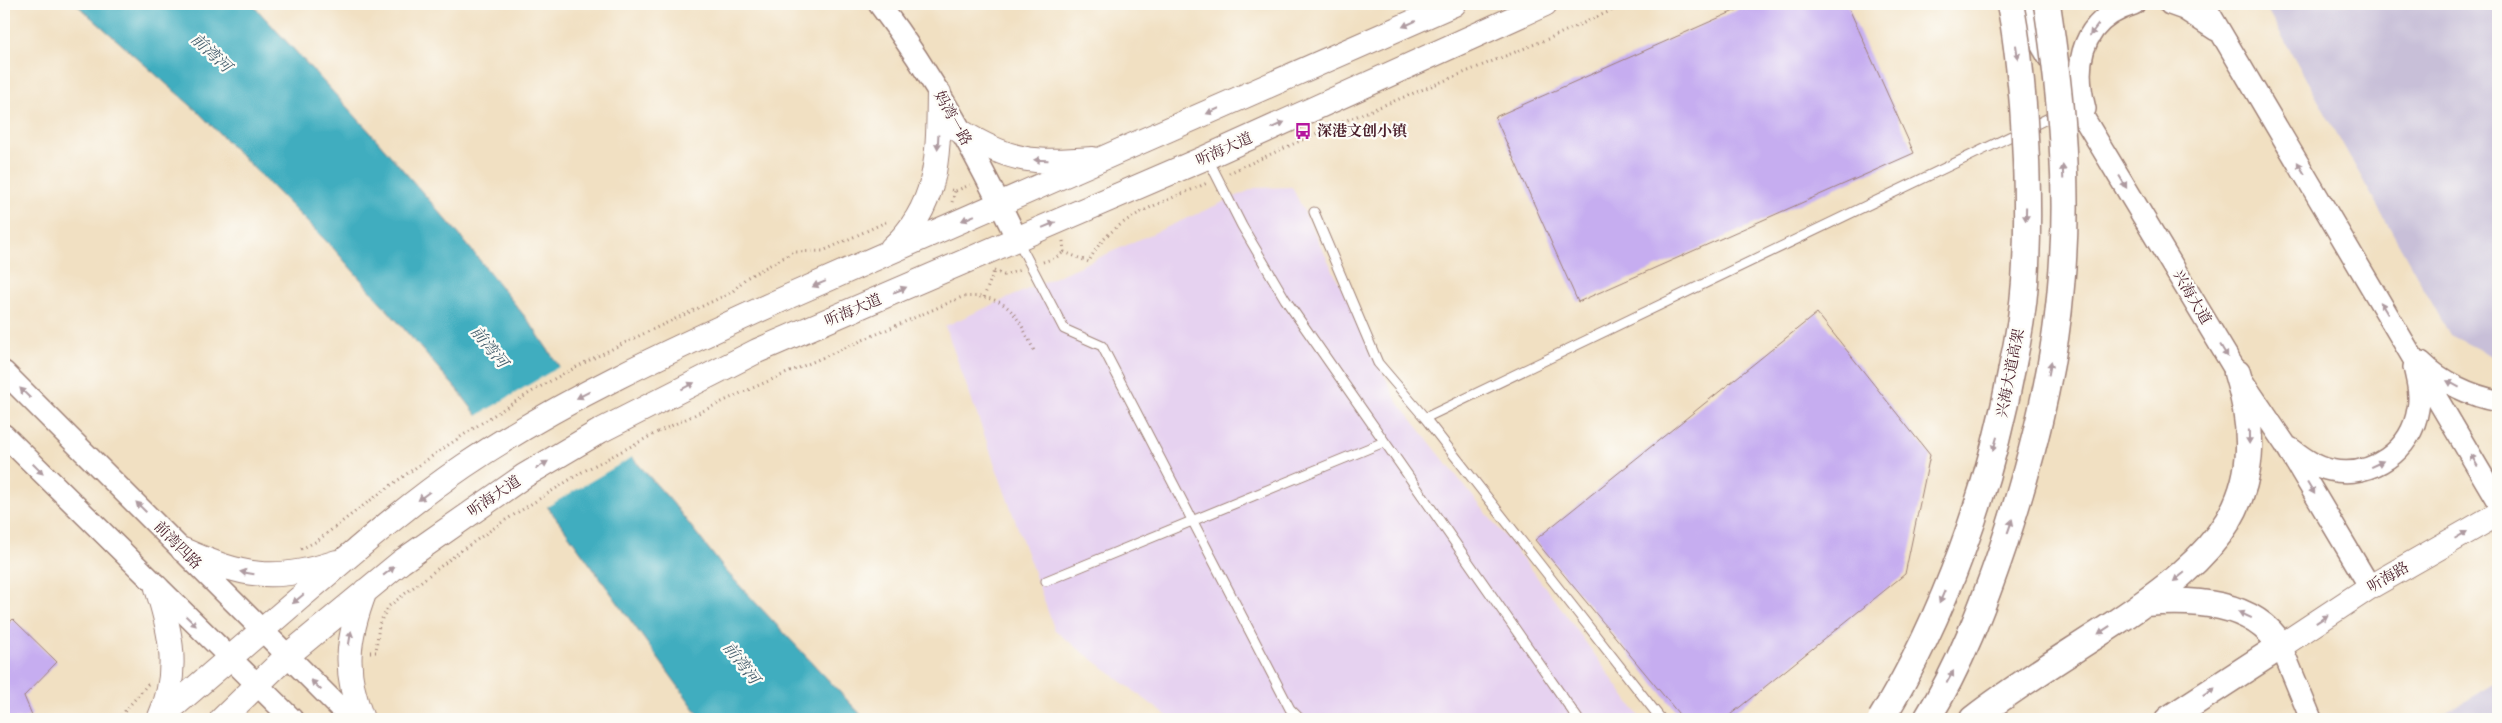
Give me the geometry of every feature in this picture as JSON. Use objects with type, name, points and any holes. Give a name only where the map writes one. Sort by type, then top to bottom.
[{"type":"main road","points":[[159,719],[345,559],[463,467],[540,418],[746,316],[1454,4]]},
{"type":"main road","name":"听海大道","points":[[222,719],[287,656],[366,590],[486,501],[559,454],[645,408],[758,352],[1208,157],[1546,4]]},
{"type":"main road","name":"兴海大道高架","points":[[1881,719],[1923,640],[1951,574],[1982,491],[2003,417],[2017,340],[2025,283],[2025,138],[2020,71],[2010,4]]},
{"type":"main road","points":[[1927,719],[1960,658],[1990,586],[2015,512],[2037,435],[2054,350],[2061,286],[2065,212],[2058,79],[2047,4]]},
{"type":"main road","points":[[884,254],[903,238],[915,222],[933,184],[937,165],[940,93]]},
{"type":"main road","points":[[960,131],[1002,154],[1022,159],[1058,161],[1107,158]]},
{"type":"main road","points":[[1973,719],[2145,603],[2196,564],[2211,546],[2223,529],[2241,493],[2248,464],[2250,434],[2246,404],[2237,373]]},
{"type":"main road","name":"听海路","points":[[2281,646],[2370,587],[2498,514]]},
{"type":"main road","points":[[183,550],[215,564],[261,576],[312,570],[345,559]]},
{"type":"main road","points":[[156,588],[165,614],[172,652],[170,690],[159,719]]},
{"type":"main road","points":[[362,719],[351,685],[348,654],[354,619],[366,590]]},
{"type":"main road","points":[[2145,603],[2192,602],[2235,610],[2261,622],[2281,646],[2169,719]]},
{"type":"street","name":"妈湾一路","points":[[879,4],[921,62],[940,93],[1017,239]]},
{"type":"street","name":"兴海大道","points":[[2018,4],[2076,105],[2237,373],[2285,444],[2370,587]]},
{"type":"street","points":[[2088,124],[2079,78],[2083,48],[2099,23],[2110,14],[2134,4]]},
{"type":"street","points":[[2170,4],[2184,9],[2223,35]]},
{"type":"street","points":[[2204,4],[2498,502]]},
{"type":"street","points":[[2409,350],[2446,381],[2469,392],[2498,400]]},
{"type":"street","points":[[2285,444],[2317,465],[2331,470],[2360,470],[2388,459],[2409,437],[2419,408],[2419,392],[2409,350]]},
{"type":"street","name":"前湾四路","points":[[4,372],[351,719]]},
{"type":"street","points":[[4,435],[156,588],[292,719]]},
{"type":"street","points":[[2281,646],[2311,719]]},
{"type":"lane","points":[[1425,418],[2076,105]]},
{"type":"lane","points":[[1208,157],[1242,226],[1285,299],[1578,719]]},
{"type":"lane","points":[[1314,212],[1378,363],[1425,418],[1661,719]]},
{"type":"lane","points":[[1017,239],[1064,329],[1102,346],[1290,710],[1300,719]]},
{"type":"lane","points":[[1046,581],[1384,442]]},
{"type":"path","points":[[1064,252],[1089,262],[1094,249],[1113,229],[1130,219],[1342,122],[1550,38],[1626,4]]},
{"type":"path","points":[[293,552],[317,541],[448,444],[530,393],[614,348],[732,292],[746,278],[794,252],[823,251],[893,218]]},
{"type":"path","points":[[984,297],[994,272]]},
{"type":"path","points":[[376,652],[378,624],[389,606],[501,523],[574,476],[658,432],[962,296],[984,297],[1005,305],[1014,312],[1035,353]]},
{"type":"path","points":[[118,719],[144,691],[151,678]]},
{"type":"shaded area","points":[[2264,4],[2498,4],[2498,359],[2450,335]]},
{"type":"shaded area","points":[[1292,187],[1397,401],[1556,601],[1641,719],[1171,719],[1055,631],[945,326],[1255,188]]},
{"type":"shaded area","points":[[2498,681],[2498,719],[2435,719]]},
{"type":"water","name":"前湾河","points":[[76,4],[252,4],[369,131],[457,232],[530,323],[585,405],[672,502],[725,570],[865,719],[702,719],[563,527],[460,393],[334,249],[197,111]]},
{"type":"pier","points":[[562,365],[587,403],[634,456],[545,508],[475,417]]},
{"type":"building","points":[[1750,4],[1847,4],[1914,153],[1578,302],[1495,117]]},
{"type":"building","points":[[1817,313],[1930,455],[1905,574],[1725,719],[1683,719],[1535,540]]},
{"type":"building","points":[[13,619],[57,662],[24,696],[32,715],[22,719],[4,719],[4,628]]},
{"type":"place","name":"深港文创小镇","points":[[1303,131]]}]
